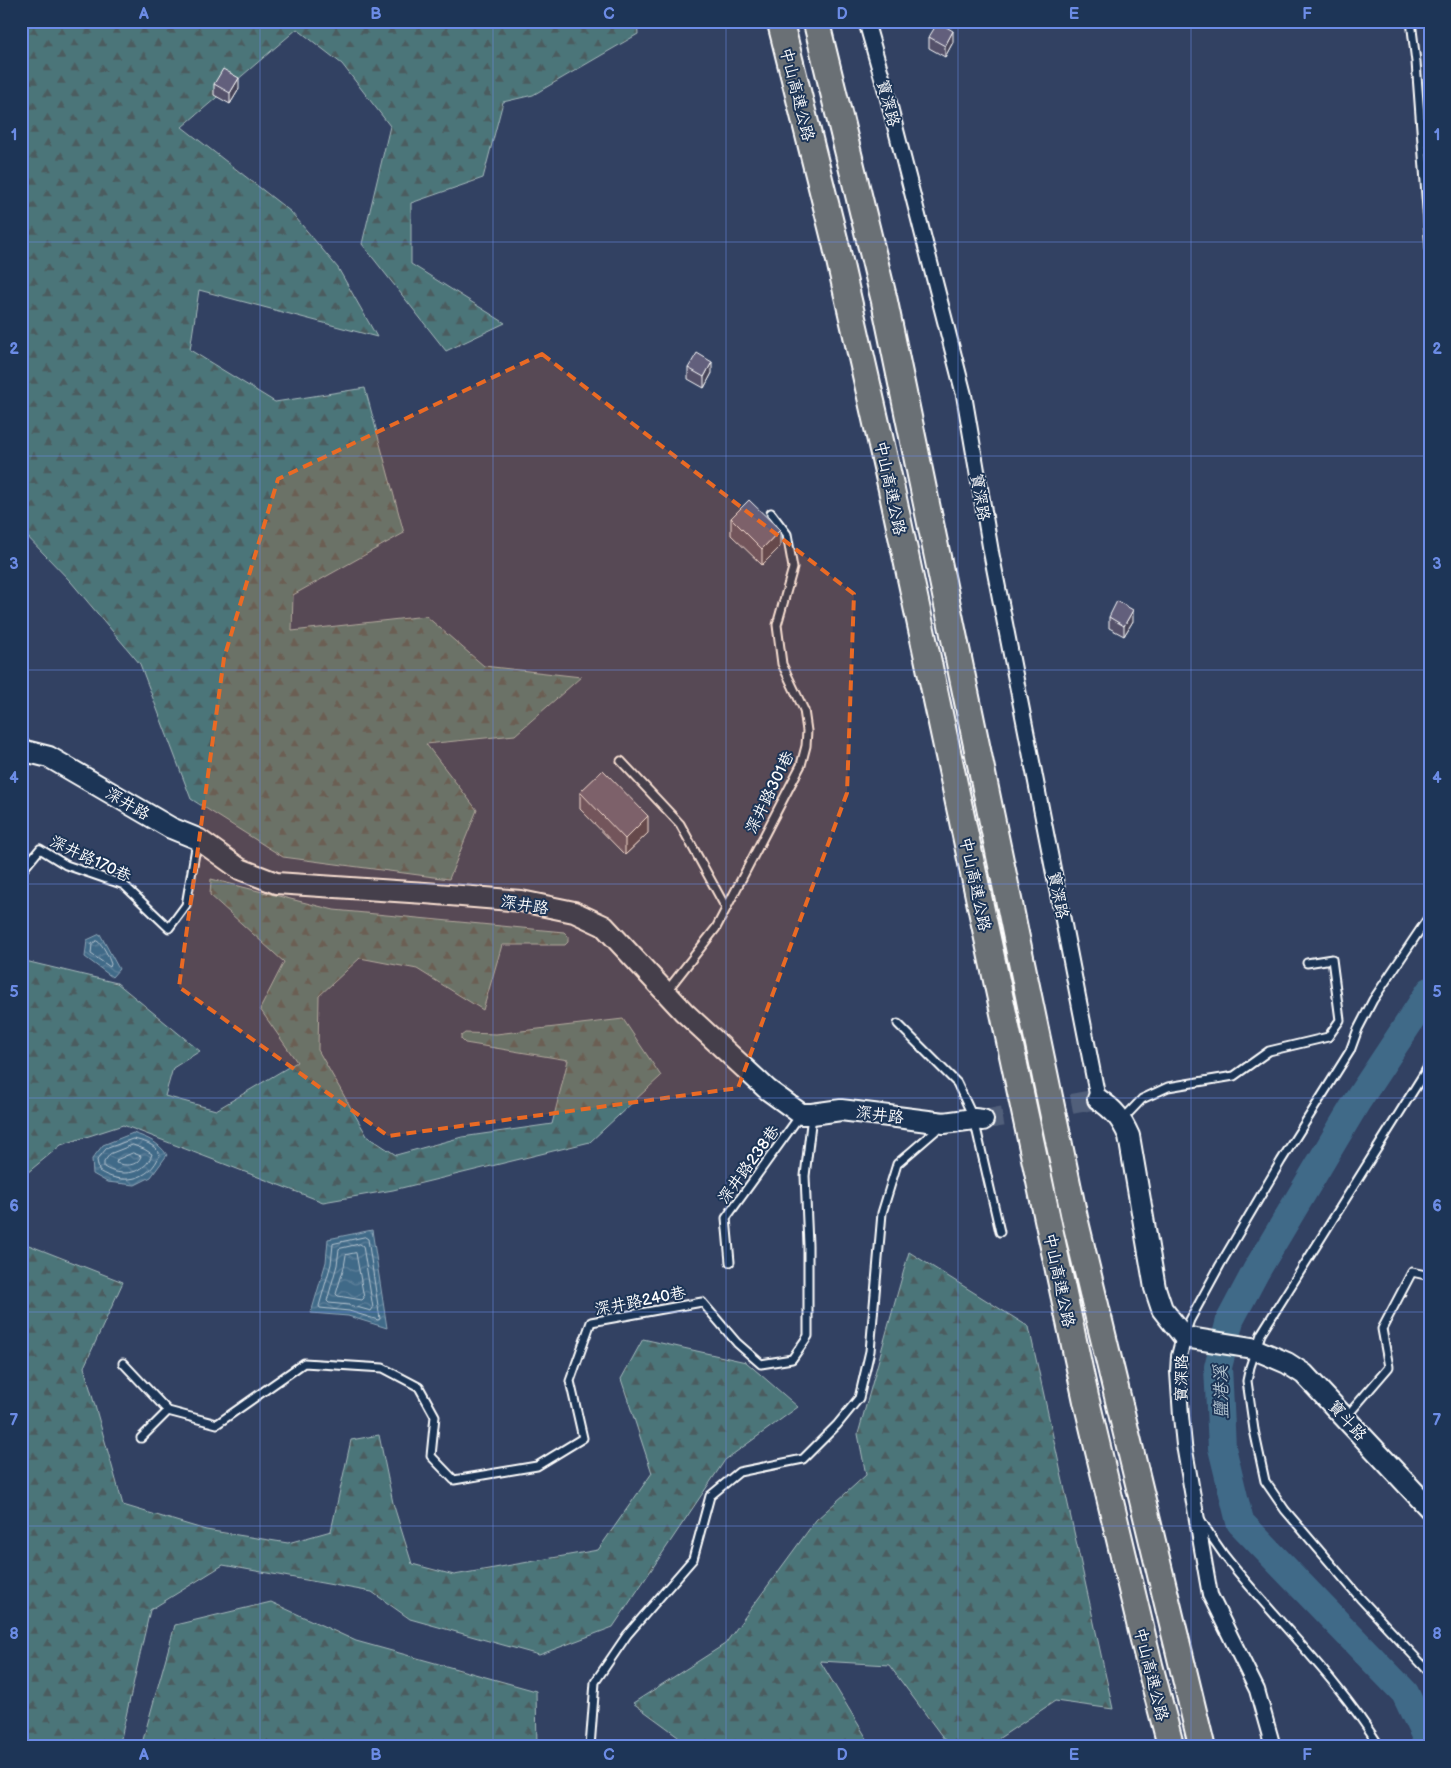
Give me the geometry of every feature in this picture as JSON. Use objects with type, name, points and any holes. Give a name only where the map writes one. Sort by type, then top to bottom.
[{"type":"highway","name":"中山高速公路","points":[[780,21],[835,241],[892,487],[1086,1399],[1171,1747]]},
{"type":"highway","name":"中山高速公路","points":[[816,21],[884,299],[1075,1220],[1202,1747]]},
{"type":"street","name":"寶深路","points":[[866,21],[964,395],[991,552],[1098,1098],[1110,1106],[1122,1120],[1129,1136],[1157,1298],[1167,1316],[1184,1337],[1178,1356],[1184,1445],[1210,1595],[1257,1690],[1273,1747]]},
{"type":"street","name":"深井路","points":[[21,750],[49,757],[171,828],[198,839],[240,869],[276,883],[502,900],[574,912],[604,926],[684,1012],[768,1090],[807,1114],[841,1110],[944,1123],[979,1119]]},
{"type":"street","name":"寶斗路","points":[[1184,1337],[1254,1349],[1287,1363],[1304,1374],[1430,1509]]},
{"type":"lane","points":[[1410,21],[1416,62],[1430,250]]},
{"type":"lane","name":"深井路301巷","points":[[666,992],[716,928],[801,765],[806,746],[807,731],[804,710],[782,664],[777,625],[793,568],[787,534],[771,513]]},
{"type":"lane","points":[[621,761],[680,824],[726,908]]},
{"type":"lane","name":"深井路170巷","points":[[21,872],[40,848],[66,864],[124,886],[170,928],[186,905],[198,839]]},
{"type":"lane","points":[[1184,1337],[1190,1320],[1220,1266],[1281,1161],[1350,1051],[1358,1029],[1373,1000],[1430,914]]},
{"type":"lane","points":[[1122,1120],[1142,1100],[1168,1087],[1234,1076],[1269,1051],[1328,1037],[1340,1020],[1332,959],[1307,963]]},
{"type":"lane","points":[[898,1024],[957,1083],[979,1119],[1000,1232]]},
{"type":"lane","points":[[1430,1064],[1261,1334],[1254,1349],[1247,1381],[1254,1430],[1265,1481],[1286,1510],[1360,1598],[1430,1673]]},
{"type":"lane","name":"深井路238巷","points":[[730,1262],[726,1218],[807,1114]]},
{"type":"lane","name":"深井路240巷","points":[[168,1411],[217,1424],[304,1363],[383,1368],[419,1387],[435,1416],[431,1456],[454,1480],[537,1466],[583,1438],[570,1381],[591,1322],[702,1302],[737,1343],[761,1364],[792,1359],[808,1336],[808,1245],[805,1176],[807,1114]]},
{"type":"lane","points":[[590,1747],[595,1682],[627,1635],[693,1559],[710,1496],[739,1472],[803,1459],[838,1425],[859,1398],[870,1352],[882,1213],[896,1164],[944,1123]]},
{"type":"lane","points":[[1346,1417],[1389,1367],[1382,1329],[1412,1272],[1430,1276]]},
{"type":"lane","points":[[123,1363],[168,1411],[141,1438]]},
{"type":"lane","points":[[1196,1514],[1223,1554],[1333,1681],[1380,1747]]},
{"type":"highlighted area","points":[[542,354],[854,594],[847,793],[738,1088],[388,1136],[179,987],[224,658],[278,479]]},
{"type":"green space","points":[[21,21],[637,21],[638,34],[533,95],[503,102],[483,178],[411,203],[411,264],[505,323],[446,351],[362,244],[390,126],[342,64],[297,29],[182,127],[291,212],[338,268],[377,337],[199,290],[190,350],[275,402],[365,388],[404,533],[293,595],[292,631],[426,616],[484,666],[581,677],[515,735],[426,744],[477,810],[449,879],[283,857],[191,799],[140,664],[71,582],[21,530]]},
{"type":"green space","points":[[211,879],[334,910],[564,932],[568,936],[568,942],[565,945],[502,945],[483,1010],[417,969],[360,958],[319,996],[318,1050],[367,1136],[396,1155],[462,1137],[552,1124],[568,1060],[465,1043],[461,1036],[465,1033],[496,1034],[623,1019],[661,1076],[590,1142],[393,1190],[323,1202],[123,1125],[61,1145],[21,1178],[21,960],[117,983],[200,1051],[173,1068],[165,1096],[216,1110],[297,1062],[260,1009],[284,962],[210,895]]},
{"type":"green space","points":[[21,1242],[123,1282],[84,1367],[123,1505],[206,1530],[288,1543],[331,1531],[351,1440],[379,1435],[393,1503],[412,1564],[454,1575],[598,1550],[652,1473],[621,1379],[643,1339],[746,1362],[798,1407],[725,1460],[613,1627],[539,1655],[410,1619],[372,1592],[223,1565],[150,1610],[119,1747],[21,1747]]},
{"type":"green space","points":[[909,1252],[1029,1327],[1113,1709],[1055,1701],[986,1747],[950,1747],[889,1665],[820,1661],[872,1747],[693,1747],[633,1703],[725,1644],[816,1520],[866,1475],[858,1434]]},
{"type":"green space","points":[[271,1602],[356,1641],[536,1691],[537,1747],[141,1747],[175,1625]]},
{"type":"water","points":[[100,934],[119,969],[112,977],[85,957],[87,940]]},
{"type":"water","points":[[133,1133],[152,1141],[167,1155],[151,1177],[135,1185],[107,1182],[93,1174],[92,1159],[103,1145]]},
{"type":"water","points":[[372,1230],[387,1328],[348,1316],[311,1313],[326,1262],[328,1239]]},
{"type":"building","points":[[938,22],[953,31],[945,46],[929,37]]},
{"type":"building","points":[[223,69],[239,78],[230,93],[214,84]]},
{"type":"building","points":[[697,353],[712,362],[704,377],[688,368]]},
{"type":"building","points":[[749,500],[780,530],[762,549],[731,518]]},
{"type":"building","points":[[1117,601],[1133,610],[1124,626],[1109,617]]},
{"type":"building","points":[[603,770],[648,816],[625,839],[580,792]]},
{"type":"waterway","name":"鹽港溪","points":[[1430,991],[1356,1103],[1256,1271],[1230,1320],[1218,1367],[1222,1448],[1240,1522],[1405,1693],[1430,1746]]},
{"type":"tunnel","points":[[983,1120],[1098,1099]]}]
